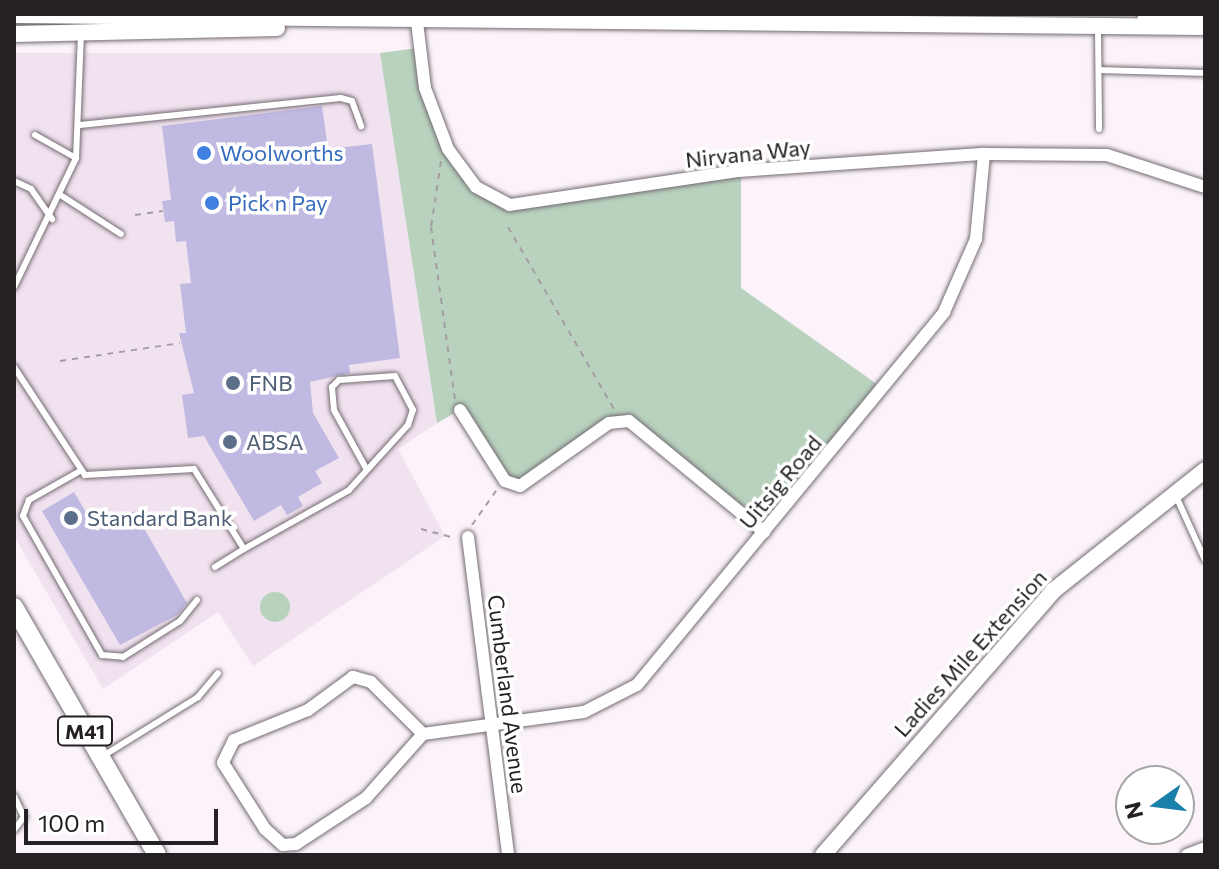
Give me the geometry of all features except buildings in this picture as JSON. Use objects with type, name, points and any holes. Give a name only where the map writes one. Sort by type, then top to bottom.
[{"type":"main road","points":[[14,15],[322,22],[575,18],[1135,23],[1205,27]]},
{"type":"main road","points":[[1135,23],[1169,15],[1205,15]]},
{"type":"main road","points":[[14,34],[232,33],[322,22]]},
{"type":"main road","name":"Ladies Mile Extension","points":[[823,855],[1020,625],[1205,470]]},
{"type":"main road","name":"M41","points":[[14,607],[157,855]]},
{"type":"street","name":"Nirvana Way","points":[[417,22],[425,88],[448,149],[486,195],[524,207],[738,171],[984,154],[1107,155],[1205,187]]},
{"type":"street","name":"Uitsig Road","points":[[423,734],[584,712],[637,685],[958,289],[976,239],[984,154]]},
{"type":"street","points":[[460,410],[505,481],[530,483],[622,419],[764,532]]},
{"type":"street","name":"Cumberland Avenue","points":[[468,537],[508,855]]},
{"type":"street","points":[[353,677],[371,682],[423,734],[366,798],[296,844],[283,845],[265,829],[223,763],[234,740],[308,710],[353,677]]},
{"type":"street","points":[[1187,855],[1205,848]]},
{"type":"lane","points":[[1098,23],[1099,129]]},
{"type":"lane","points":[[14,287],[52,219],[76,158],[80,125],[81,34]]},
{"type":"lane","points":[[1099,70],[1205,73]]},
{"type":"lane","points":[[80,125],[341,98],[352,101],[361,126]]},
{"type":"lane","points":[[35,135],[76,158]]},
{"type":"lane","points":[[14,181],[31,189],[52,219]]},
{"type":"lane","points":[[62,196],[121,234]]},
{"type":"lane","points":[[14,367],[80,471],[100,476],[194,469],[244,549]]},
{"type":"lane","points":[[215,567],[349,490],[367,470],[412,419],[407,386],[395,376],[339,380],[332,387],[334,410],[367,470]]},
{"type":"lane","points":[[80,471],[29,500],[23,516],[102,655],[123,657],[180,621],[197,600]]},
{"type":"lane","points":[[1174,493],[1205,560]]},
{"type":"lane","points":[[100,758],[198,697],[218,673]]},
{"type":"lane","points":[[14,796],[24,817],[14,830]]},
{"type":"path","points":[[448,149],[434,186],[431,227],[460,410]]},
{"type":"path","points":[[135,215],[163,211]]},
{"type":"path","points":[[508,227],[622,419]]},
{"type":"path","points":[[60,361],[180,343]]},
{"type":"path","points":[[468,537],[505,481]]},
{"type":"path","points":[[421,529],[442,538]]},
{"type":"shaded area","points":[[14,53],[380,53],[437,423],[398,449],[445,536],[253,666],[218,612],[103,689],[14,536]]},
{"type":"green space","points":[[417,48],[424,90],[465,173],[512,204],[741,170],[741,288],[881,387],[764,532],[622,419],[513,485],[460,410],[437,423],[380,53]]},
{"type":"green space","points":[[275,592],[285,597],[290,607],[285,617],[275,622],[265,617],[260,607],[265,597]]},
{"type":"place","name":"Woolworths","points":[[204,153]]},
{"type":"place","name":"Pick n Pay","points":[[212,203]]},
{"type":"place","name":"FNB","points":[[233,383]]},
{"type":"place","name":"ABSA","points":[[230,442]]},
{"type":"place","name":"Standard Bank","points":[[71,518]]}]
